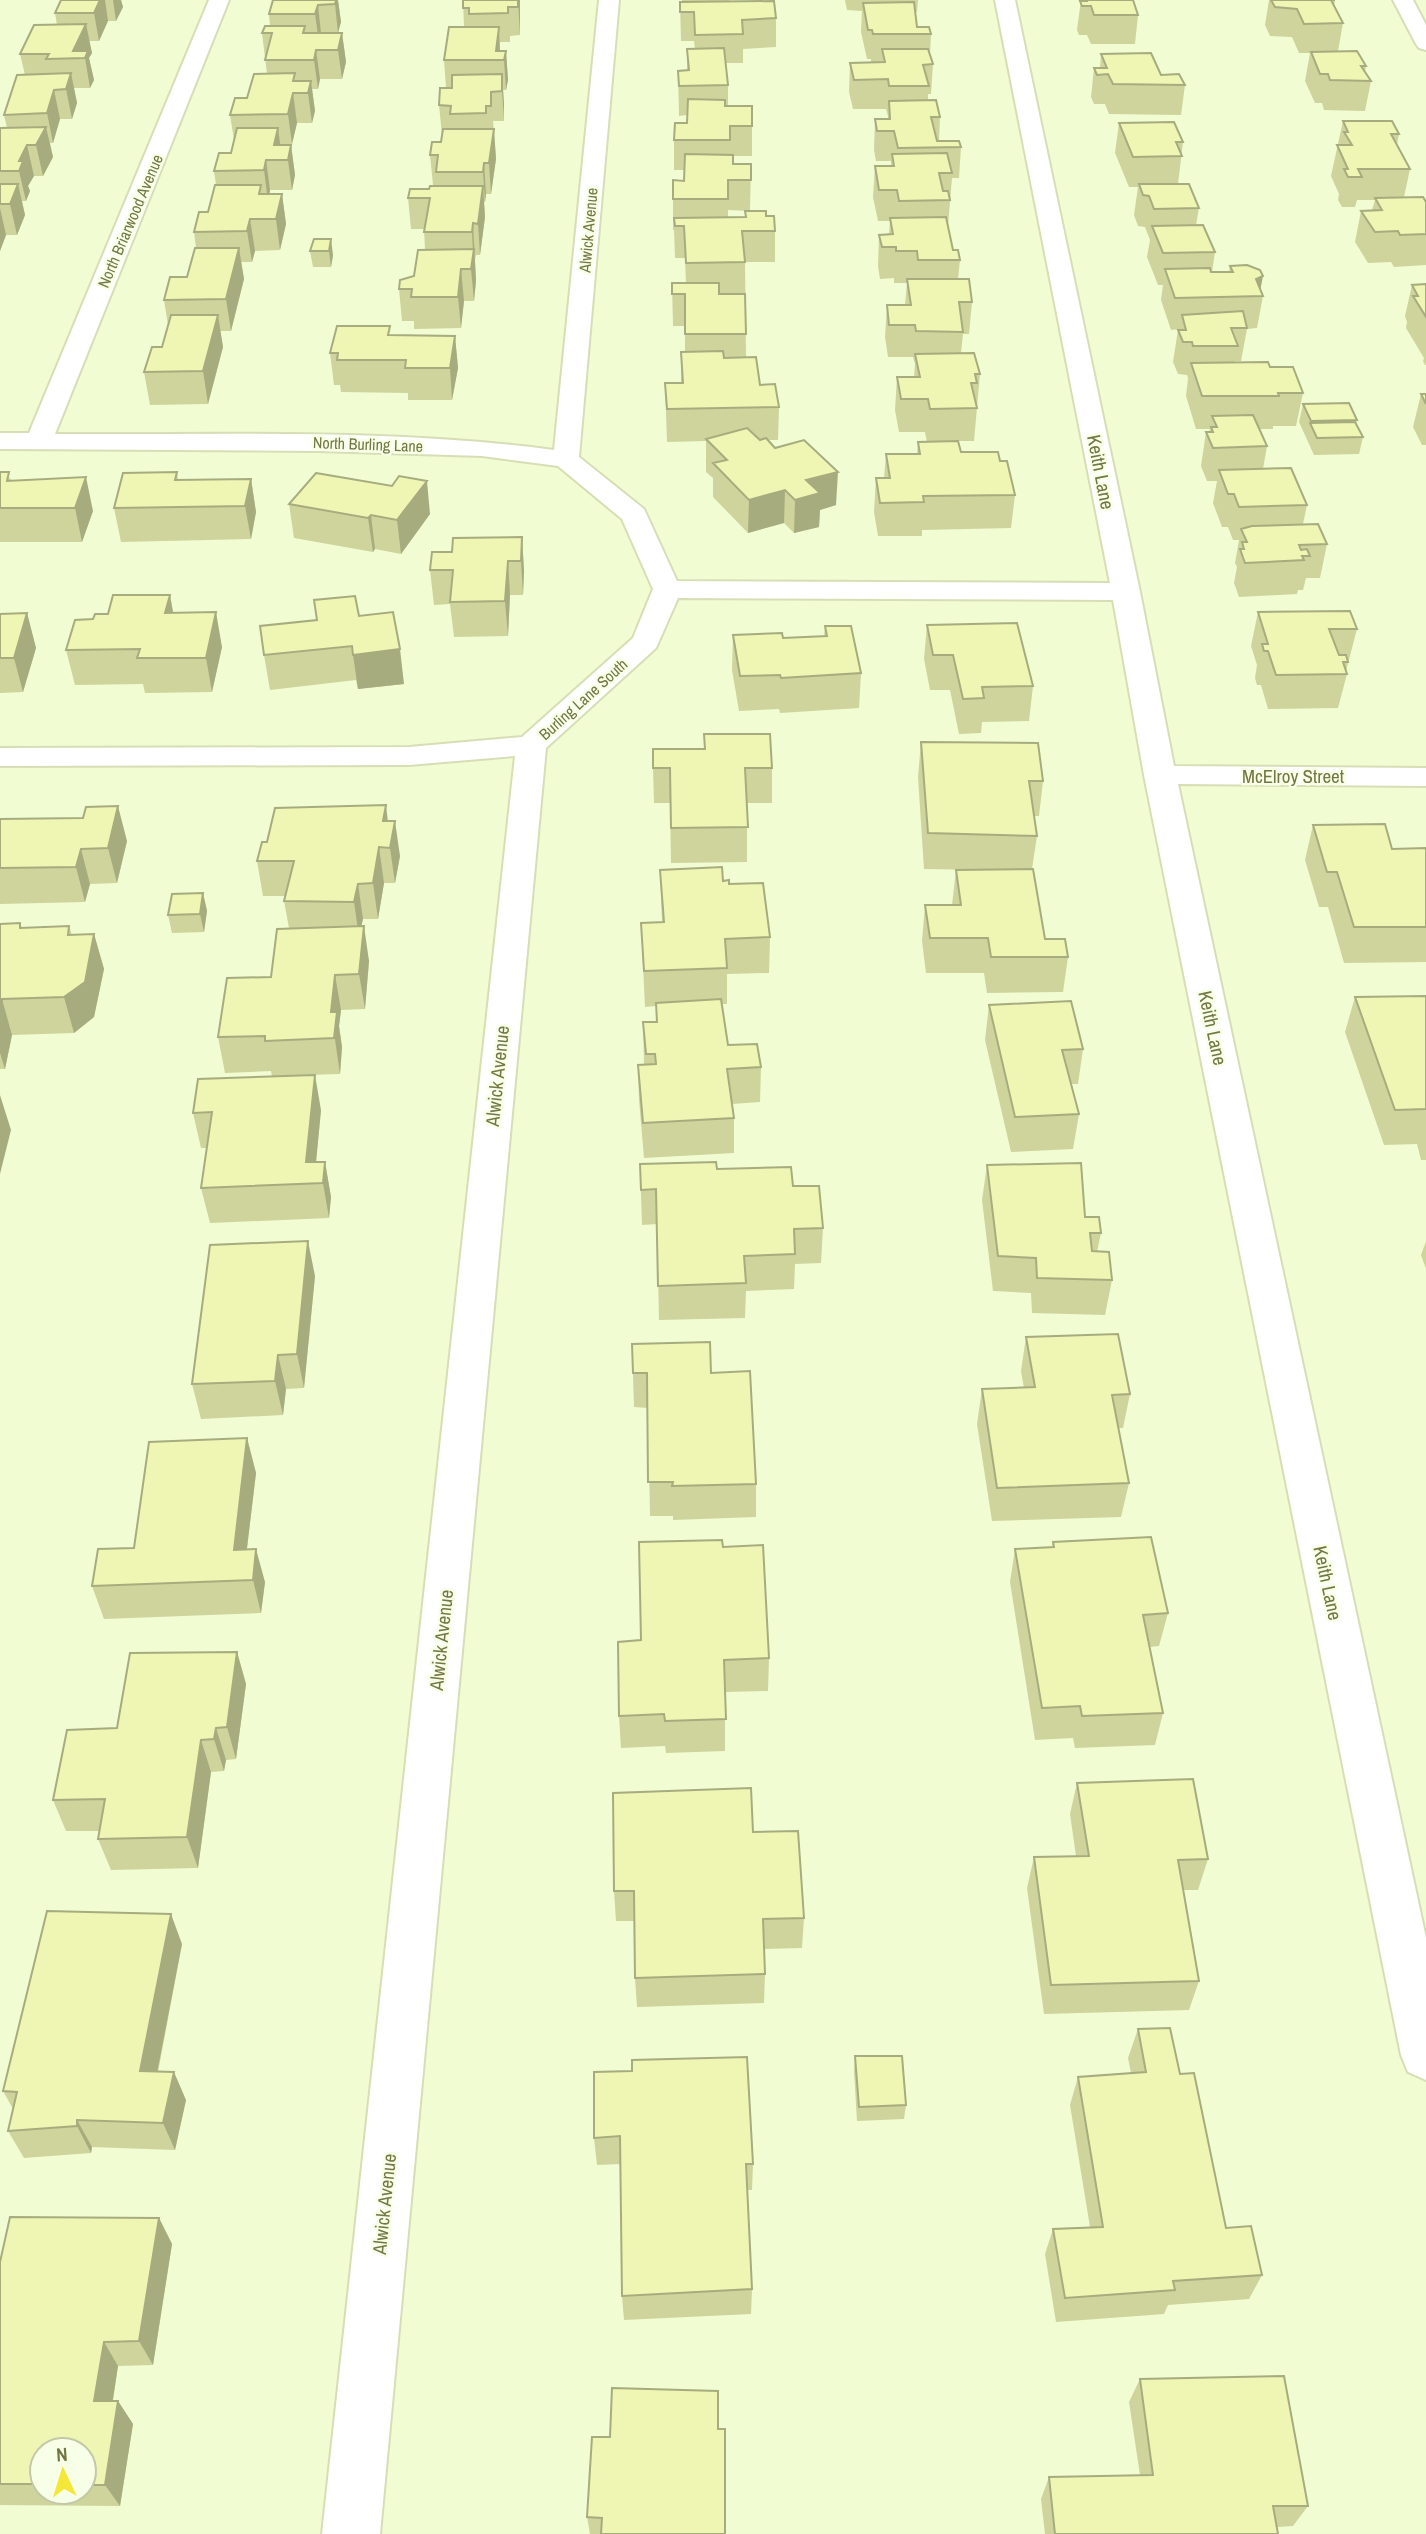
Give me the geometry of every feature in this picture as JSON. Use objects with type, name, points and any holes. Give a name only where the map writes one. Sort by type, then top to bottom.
[{"type":"street","name":"North Briarwood Avenue","points":[[39,441],[134,207],[160,151],[219,0]]},
{"type":"street","name":"Alwick Avenue","points":[[566,459],[609,0]]},
{"type":"street","name":"Keith Lane","points":[[1005,0],[1126,592],[1160,775],[1426,2055]]},
{"type":"street","points":[[1403,0],[1426,44]]},
{"type":"street","name":"North Burling Lane","points":[[0,441],[468,447],[566,459]]},
{"type":"street","points":[[566,459],[634,514],[667,589],[1126,592]]},
{"type":"street","name":"Burling Lane South","points":[[0,757],[409,756],[531,745],[646,642],[667,589]]},
{"type":"street","name":"Alwick Avenue","points":[[351,2534],[531,745]]},
{"type":"street","name":"McElroy Street","points":[[1160,775],[1426,777]]},
{"type":"shaded area","points":[[0,0],[1426,0],[1426,2534],[0,2534]]},
{"type":"building","points":[[61,0],[100,0],[94,13],[55,13]]},
{"type":"building","points":[[273,0],[336,0],[335,4],[318,5],[315,14],[269,14]]},
{"type":"building","points":[[463,0],[518,0],[518,7],[508,7],[508,13],[469,14],[469,8],[463,8]]},
{"type":"building","points":[[1133,0],[1138,15],[1094,15],[1091,6],[1082,6],[1080,1]]},
{"type":"building","points":[[1271,0],[1331,0],[1343,23],[1304,24],[1297,9],[1275,7]]},
{"type":"building","points":[[774,1],[776,18],[742,20],[743,34],[695,35],[694,12],[680,12],[680,2]]},
{"type":"building","points":[[914,2],[917,27],[929,27],[931,34],[873,34],[872,30],[868,30],[863,3]]},
{"type":"building","points":[[86,24],[73,51],[88,51],[85,58],[46,59],[49,54],[20,54],[34,25]]},
{"type":"building","points":[[265,26],[305,26],[303,33],[342,33],[338,50],[316,50],[314,60],[265,60],[272,33],[262,33]]},
{"type":"building","points":[[449,27],[499,27],[496,51],[506,51],[504,60],[444,60]]},
{"type":"building","points":[[724,48],[728,85],[679,86],[678,71],[689,70],[687,49]]},
{"type":"building","points":[[882,49],[928,49],[933,64],[923,65],[929,86],[889,86],[888,79],[854,80],[850,63],[885,62]]},
{"type":"building","points":[[1357,51],[1366,66],[1361,66],[1371,81],[1330,80],[1328,74],[1320,74],[1311,52]]},
{"type":"building","points":[[1151,53],[1161,75],[1179,74],[1185,85],[1113,84],[1108,74],[1097,75],[1094,68],[1107,68],[1101,54]]},
{"type":"building","points":[[71,73],[66,89],[54,90],[47,113],[4,115],[17,75]]},
{"type":"building","points":[[295,73],[293,81],[311,81],[308,93],[293,93],[288,114],[230,115],[235,98],[247,98],[254,74]]},
{"type":"building","points":[[502,74],[502,91],[491,92],[491,106],[486,106],[486,113],[450,114],[451,106],[439,105],[440,88],[452,88],[452,75]]},
{"type":"building","points":[[688,99],[725,100],[725,106],[752,106],[752,126],[730,126],[730,140],[674,140],[675,123],[687,123]]},
{"type":"building","points":[[936,100],[940,117],[931,117],[937,141],[959,141],[961,147],[898,148],[894,131],[877,131],[875,119],[890,119],[889,101]]},
{"type":"building","points":[[1343,121],[1392,121],[1399,134],[1391,134],[1410,169],[1358,169],[1362,177],[1348,177],[1344,169],[1348,169],[1337,145],[1352,145],[1344,132],[1348,132]]},
{"type":"building","points":[[1174,122],[1183,142],[1176,142],[1182,156],[1133,157],[1119,123]]},
{"type":"building","points":[[46,127],[36,145],[27,145],[19,161],[23,161],[19,171],[0,171],[0,128]]},
{"type":"building","points":[[237,128],[278,128],[274,145],[291,145],[288,160],[266,160],[264,170],[214,171],[219,153],[231,153]]},
{"type":"building","points":[[443,129],[494,129],[489,163],[484,163],[483,172],[436,172],[438,155],[430,155],[432,142],[441,142]]},
{"type":"building","points":[[947,153],[952,173],[939,173],[943,191],[948,191],[950,200],[899,201],[897,190],[879,190],[875,166],[894,166],[892,154]]},
{"type":"building","points":[[685,154],[733,155],[733,164],[751,164],[751,180],[728,180],[728,199],[673,199],[673,180],[684,181]]},
{"type":"building","points":[[0,184],[18,184],[10,204],[0,204]]},
{"type":"building","points":[[1139,184],[1189,184],[1199,208],[1154,209],[1149,196],[1143,195]]},
{"type":"building","points":[[215,185],[261,185],[259,194],[282,194],[276,219],[250,219],[247,231],[194,232],[199,212],[208,212]]},
{"type":"building","points":[[430,186],[483,186],[478,224],[473,223],[472,232],[424,232],[430,198],[408,198],[410,189],[429,189]]},
{"type":"building","points":[[1423,197],[1426,202],[1426,234],[1375,232],[1361,211],[1382,210],[1375,198]]},
{"type":"building","points":[[745,211],[766,211],[766,216],[774,216],[775,231],[742,231],[745,262],[686,263],[684,226],[675,226],[674,218],[746,217]]},
{"type":"building","points":[[946,217],[953,250],[958,250],[960,260],[918,260],[917,251],[896,251],[896,247],[882,247],[879,235],[893,234],[890,218]]},
{"type":"building","points":[[1203,225],[1215,252],[1163,253],[1152,226]]},
{"type":"building","points":[[314,239],[331,239],[329,251],[310,251]]},
{"type":"building","points":[[195,248],[239,248],[226,299],[164,300],[170,277],[187,277]]},
{"type":"building","points":[[474,249],[471,269],[461,269],[458,297],[411,297],[412,289],[399,289],[400,280],[414,276],[418,250]]},
{"type":"building","points":[[1247,265],[1260,270],[1263,276],[1256,279],[1263,296],[1175,298],[1165,269],[1210,268],[1211,272],[1233,272],[1230,266]]},
{"type":"building","points":[[907,279],[969,279],[972,302],[959,302],[963,332],[916,331],[915,325],[889,325],[887,305],[911,305]]},
{"type":"building","points":[[672,283],[719,283],[719,294],[745,294],[746,334],[685,334],[685,294],[672,294]]},
{"type":"building","points":[[1426,284],[1426,317],[1413,296],[1418,296],[1412,285]]},
{"type":"building","points":[[1243,311],[1247,328],[1231,328],[1238,346],[1193,346],[1192,342],[1183,342],[1178,330],[1186,330],[1182,315]]},
{"type":"building","points":[[171,315],[218,315],[203,371],[144,372],[152,347],[162,347]]},
{"type":"building","points":[[337,326],[390,326],[388,335],[455,336],[450,368],[405,368],[406,360],[337,360],[338,353],[330,353]]},
{"type":"building","points":[[723,351],[724,358],[756,357],[760,385],[775,384],[779,407],[667,409],[665,383],[683,383],[681,352]]},
{"type":"building","points":[[974,353],[980,374],[975,374],[977,383],[971,383],[977,408],[930,409],[928,399],[901,399],[897,377],[920,377],[915,354]]},
{"type":"building","points":[[1268,362],[1270,367],[1293,367],[1303,393],[1278,393],[1279,396],[1202,396],[1191,363]]},
{"type":"building","points":[[1349,403],[1357,420],[1311,421],[1303,404]]},
{"type":"building","points":[[1253,415],[1267,446],[1213,448],[1206,432],[1213,432],[1211,427],[1217,427],[1212,416]]},
{"type":"building","points":[[1355,422],[1363,437],[1317,438],[1310,423]]},
{"type":"building","points":[[747,428],[760,440],[766,438],[775,448],[804,440],[838,472],[806,480],[820,493],[795,500],[785,490],[749,500],[713,463],[727,460],[706,439]]},
{"type":"building","points":[[958,441],[961,452],[998,452],[1000,461],[1007,461],[1015,495],[923,496],[924,502],[880,503],[876,478],[890,478],[886,454],[920,454],[918,442]]},
{"type":"building","points":[[1291,468],[1307,505],[1239,507],[1234,494],[1228,494],[1219,470]]},
{"type":"building","points":[[0,472],[9,472],[7,481],[86,477],[75,508],[0,508]]},
{"type":"building","points":[[177,472],[175,480],[251,479],[245,506],[114,508],[123,473]]},
{"type":"building","points":[[316,473],[392,486],[399,476],[427,481],[397,520],[371,515],[368,518],[289,504]]},
{"type":"building","points":[[1318,524],[1327,544],[1299,545],[1301,550],[1307,549],[1310,556],[1302,556],[1304,560],[1245,563],[1240,549],[1244,549],[1242,542],[1247,542],[1241,529],[1252,526]]},
{"type":"building","points":[[522,537],[521,561],[508,561],[505,601],[450,602],[453,570],[430,570],[432,552],[452,552],[453,538]]},
{"type":"building","points":[[113,595],[170,595],[165,613],[216,612],[206,658],[137,658],[140,649],[66,650],[75,620],[93,619],[95,614],[108,614]]},
{"type":"building","points":[[355,596],[359,616],[393,612],[400,649],[353,655],[352,646],[264,655],[260,626],[317,620],[314,600]]},
{"type":"building","points":[[1350,611],[1357,629],[1329,629],[1339,655],[1346,655],[1348,662],[1343,662],[1347,674],[1276,675],[1268,651],[1264,651],[1262,644],[1268,644],[1258,612]]},
{"type":"building","points":[[27,613],[14,658],[0,658],[0,614]]},
{"type":"building","points":[[1017,623],[1033,686],[982,687],[984,698],[963,699],[953,655],[933,655],[927,625]]},
{"type":"building","points":[[825,626],[851,626],[861,673],[781,678],[780,675],[740,676],[733,635],[782,633],[783,638],[827,636]]},
{"type":"building","points":[[704,734],[770,734],[772,768],[745,768],[748,827],[671,828],[670,768],[653,768],[653,749],[705,749]]},
{"type":"building","points":[[921,742],[1038,743],[1043,781],[1029,781],[1037,836],[928,833]]},
{"type":"building","points":[[386,805],[383,821],[395,821],[390,848],[379,847],[373,883],[358,884],[354,902],[284,901],[294,861],[257,861],[262,842],[267,842],[275,808]]},
{"type":"building","points":[[118,806],[108,848],[81,849],[76,867],[0,868],[0,819],[83,818],[86,807]]},
{"type":"building","points":[[1385,824],[1392,849],[1426,848],[1426,927],[1354,927],[1337,872],[1327,872],[1313,825]]},
{"type":"building","points":[[722,867],[723,881],[729,880],[729,884],[763,883],[770,937],[725,939],[727,968],[644,971],[641,923],[664,922],[660,870]]},
{"type":"building","points":[[1033,869],[1045,939],[1065,939],[1068,957],[991,957],[988,938],[930,938],[925,905],[961,905],[956,870]]},
{"type":"building","points":[[203,893],[200,914],[168,915],[172,894]]},
{"type":"building","points":[[20,923],[20,928],[69,926],[68,935],[94,934],[85,982],[64,997],[2,999],[0,1007],[0,924]]},
{"type":"building","points":[[364,926],[359,974],[335,975],[331,1012],[337,1012],[334,1038],[265,1041],[265,1036],[218,1037],[227,978],[271,977],[277,929]]},
{"type":"building","points":[[1426,996],[1426,1109],[1395,1110],[1355,997]]},
{"type":"building","points":[[721,999],[728,1045],[757,1044],[761,1067],[727,1069],[734,1118],[643,1123],[638,1065],[656,1064],[655,1054],[646,1054],[643,1022],[657,1022],[656,1003]]},
{"type":"building","points":[[1071,1001],[1083,1049],[1062,1050],[1079,1114],[1015,1117],[989,1005]]},
{"type":"building","points":[[315,1075],[306,1162],[325,1162],[323,1183],[201,1188],[212,1112],[193,1113],[198,1079]]},
{"type":"building","points":[[716,1162],[717,1169],[791,1167],[793,1186],[819,1186],[823,1228],[794,1229],[795,1254],[744,1256],[746,1283],[658,1286],[656,1189],[641,1190],[640,1164]]},
{"type":"building","points":[[1081,1163],[1085,1217],[1099,1217],[1101,1233],[1090,1233],[1092,1251],[1109,1252],[1112,1280],[1037,1278],[1036,1258],[998,1256],[987,1165]]},
{"type":"building","points":[[308,1241],[297,1354],[278,1355],[275,1381],[192,1384],[210,1245]]},
{"type":"building","points":[[1118,1334],[1130,1394],[1112,1395],[1129,1483],[997,1488],[982,1389],[1035,1387],[1026,1337]]},
{"type":"building","points":[[710,1342],[711,1373],[750,1371],[756,1484],[672,1486],[673,1482],[648,1482],[647,1373],[633,1373],[632,1344]]},
{"type":"building","points":[[247,1438],[234,1550],[256,1549],[253,1580],[92,1586],[98,1549],[134,1548],[149,1442]]},
{"type":"building","points":[[1151,1537],[1168,1613],[1143,1615],[1163,1713],[1082,1716],[1080,1706],[1042,1708],[1015,1549],[1054,1547],[1053,1542]]},
{"type":"building","points":[[722,1540],[723,1547],[763,1545],[769,1658],[724,1660],[726,1719],[665,1721],[664,1714],[619,1716],[618,1642],[641,1640],[639,1542]]},
{"type":"building","points":[[237,1652],[227,1727],[216,1728],[214,1739],[201,1740],[187,1837],[98,1839],[105,1799],[53,1800],[67,1730],[117,1728],[130,1653]]},
{"type":"building","points":[[1193,1779],[1208,1859],[1178,1860],[1199,1981],[1051,1985],[1034,1857],[1089,1856],[1077,1783]]},
{"type":"building","points":[[751,1788],[753,1832],[798,1831],[804,1918],[763,1919],[765,1974],[635,1978],[634,1891],[614,1891],[613,1793]]},
{"type":"building","points":[[47,1911],[171,1914],[140,2071],[174,2072],[163,2123],[77,2120],[77,2126],[8,2131],[17,2092],[3,2091]]},
{"type":"building","points":[[1170,2028],[1180,2074],[1194,2073],[1226,2228],[1251,2226],[1262,2275],[1173,2281],[1175,2290],[1065,2298],[1053,2229],[1103,2227],[1078,2077],[1146,2072],[1138,2029]]},
{"type":"building","points":[[855,2056],[902,2056],[906,2105],[859,2107]]},
{"type":"building","points":[[747,2057],[753,2164],[746,2164],[752,2289],[622,2296],[620,2136],[594,2138],[594,2072],[632,2071],[632,2060]]},
{"type":"building","points":[[10,2217],[159,2218],[139,2341],[104,2342],[94,2401],[118,2401],[105,2485],[98,2485],[98,2436],[28,2436],[28,2484],[0,2484],[0,2262]]},
{"type":"building","points":[[1284,2376],[1308,2506],[1273,2506],[1278,2534],[1055,2534],[1049,2477],[1153,2475],[1140,2379]]},
{"type":"building","points":[[612,2388],[718,2391],[718,2429],[725,2429],[725,2534],[601,2534],[602,2518],[587,2517],[592,2437],[610,2437]]}]
